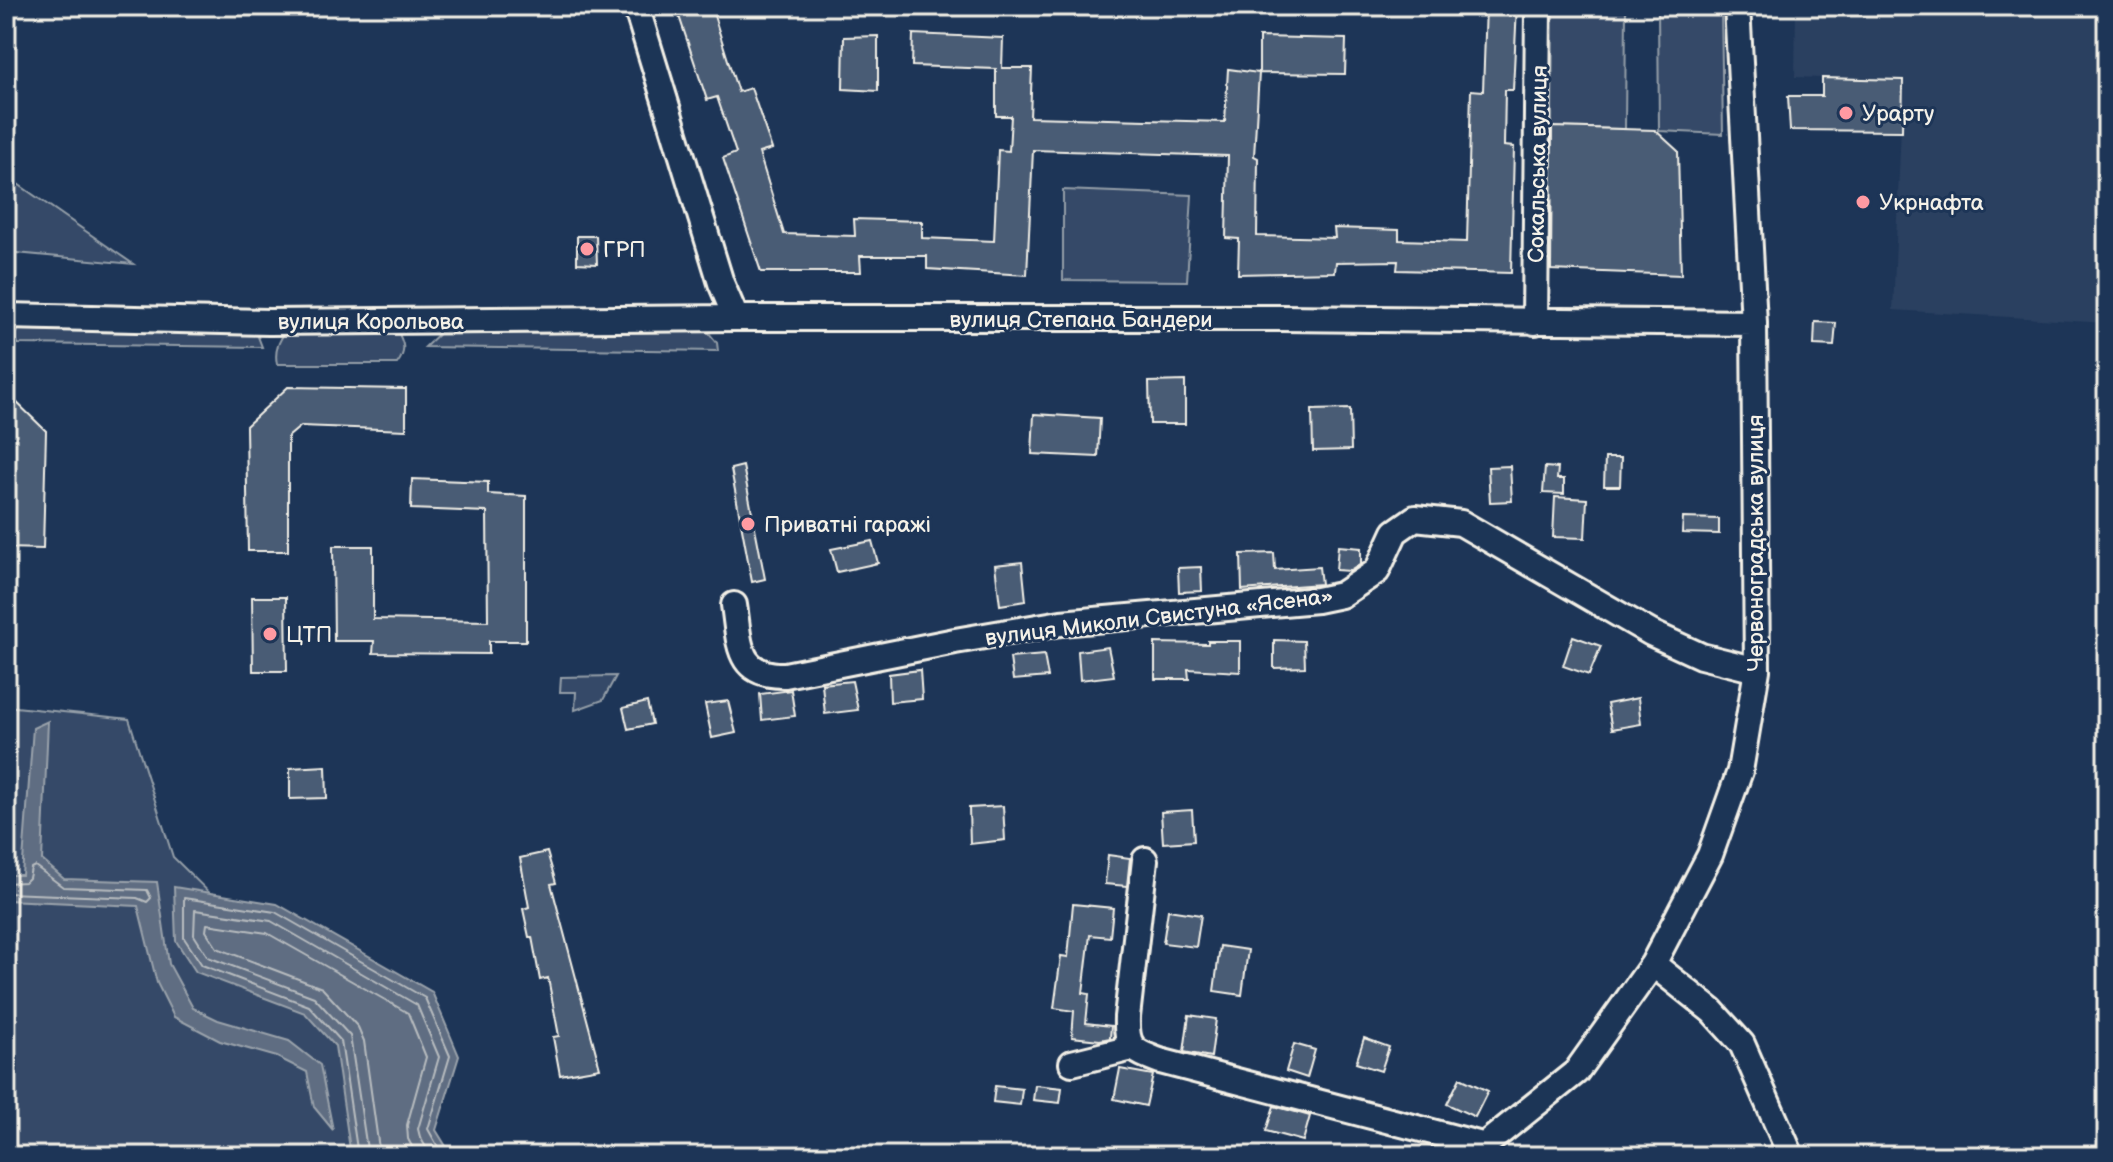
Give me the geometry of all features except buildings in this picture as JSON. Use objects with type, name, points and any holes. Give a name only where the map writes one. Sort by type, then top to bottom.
[{"type":"street","points":[[636,6],[721,283],[736,318]]},
{"type":"street","name":"Сокальська вулиця","points":[[1535,322],[1538,6]]},
{"type":"street","name":"Червоноградська вулиця","points":[[1479,1151],[1576,1072],[1653,964],[1710,855],[1740,771],[1757,670],[1754,323],[1737,6]]},
{"type":"street","name":"вулиця Корольова","points":[[6,316],[269,322],[736,318]]},
{"type":"street","name":"вулиця Степана Бандери","points":[[736,318],[1282,318],[1754,323]]},
{"type":"street","name":"вулиця Миколи Свистуна «Ясена»","points":[[734,605],[742,657],[768,676],[785,675],[1061,623],[1317,600],[1341,595],[1377,571],[1395,532],[1415,518],[1461,523],[1651,633],[1701,656],[1757,670]]},
{"type":"street","points":[[1145,860],[1127,1017],[1126,1037],[1132,1048],[1160,1061],[1479,1151]]},
{"type":"street","points":[[1653,964],[1712,1011],[1742,1044],[1791,1156]]},
{"type":"street","points":[[1072,1063],[1132,1048]]},
{"type":"shaded area","points":[[1553,6],[1626,6],[1625,129],[1552,127]]},
{"type":"shaded area","points":[[1658,6],[1721,6],[1723,134],[1659,131]]},
{"type":"shaded area","points":[[1796,6],[2107,6],[2107,323],[1893,310],[1903,81],[1795,77]]},
{"type":"shaded area","points":[[6,171],[15,182],[133,264],[6,252]]},
{"type":"shaded area","points":[[1063,190],[1192,195],[1187,281],[1063,280]]},
{"type":"shaded area","points":[[19,328],[257,334],[262,347],[18,344],[16,337]]},
{"type":"shaded area","points":[[692,328],[709,333],[717,343],[718,351],[425,347],[443,330]]},
{"type":"shaded area","points":[[287,329],[396,329],[403,351],[397,364],[277,364],[278,346]]},
{"type":"shaded area","points":[[616,676],[603,700],[575,710],[576,692],[560,692],[561,677]]},
{"type":"shaded area","points":[[6,706],[129,719],[173,857],[303,985],[417,1156],[6,1156]]},
{"type":"water","points":[[48,721],[42,860],[64,879],[157,882],[169,964],[193,1008],[218,1020],[289,1041],[320,1065],[333,1130],[314,1107],[307,1072],[277,1057],[220,1041],[174,1017],[157,983],[138,906],[6,900],[6,875],[22,875],[33,728]]},
{"type":"water","points":[[174,887],[277,904],[432,992],[459,1056],[436,1130],[452,1156],[351,1156],[335,1046],[305,1013],[196,972],[176,941]]},
{"type":"place","name":"Урарту","points":[[1846,113]]},
{"type":"place","name":"Укрнафта","points":[[1863,202]]},
{"type":"place","name":"ГРП","points":[[587,249]]},
{"type":"place","name":"Приватні гаражі","points":[[748,524]]},
{"type":"place","name":"ЦТП","points":[[270,634]]}]
